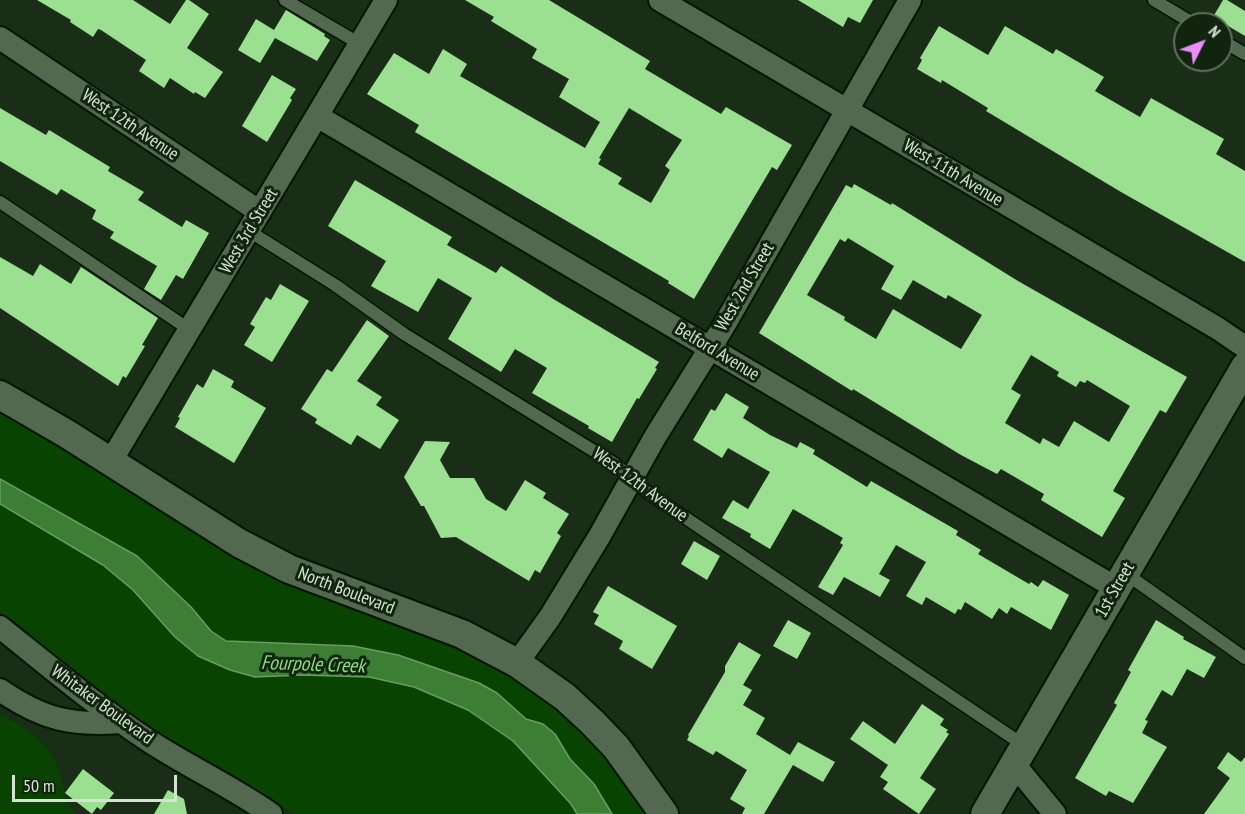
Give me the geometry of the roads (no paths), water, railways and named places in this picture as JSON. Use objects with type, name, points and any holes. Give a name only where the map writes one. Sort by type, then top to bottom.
[{"type":"street","name":"West 3rd Street","points":[[111,461],[386,0]]},
{"type":"street","name":"West 11th Avenue","points":[[660,0],[1217,328],[1245,347]]},
{"type":"street","name":"West 2nd Street","points":[[518,663],[550,617],[710,348],[910,0]]},
{"type":"street","name":"West 12th Avenue","points":[[0,38],[255,222]]},
{"type":"street","name":"Belford Avenue","points":[[317,116],[710,348],[1120,580]]},
{"type":"street","name":"1st Street","points":[[985,814],[1245,367]]},
{"type":"street","name":"North Boulevard","points":[[0,395],[111,461],[238,543],[289,569],[462,634],[518,663],[565,697],[592,722],[616,747],[664,814]]},
{"type":"street","name":"Whitaker Boulevard","points":[[0,627],[121,722],[271,814]]},
{"type":"street","points":[[0,690],[33,710],[51,717],[89,724],[121,722]]},
{"type":"street","points":[[1020,755],[1055,814]]},
{"type":"lane","points":[[285,0],[360,44]]},
{"type":"lane","points":[[1154,0],[1174,12]]},
{"type":"lane","points":[[0,202],[190,330]]},
{"type":"lane","name":"West 12th Avenue","points":[[255,222],[335,285],[404,334],[615,464],[647,492],[1020,755]]},
{"type":"lane","points":[[1120,580],[1245,658]]},
{"type":"water","name":"Fourpole Creek","points":[[0,479],[137,556],[191,607],[211,631],[226,641],[353,646],[398,655],[479,683],[497,693],[526,719],[543,724],[555,734],[570,759],[594,784],[612,814],[577,814],[571,804],[513,741],[468,710],[414,687],[369,677],[303,675],[255,677],[230,670],[198,656],[175,637],[133,590],[103,565],[0,504]]}]
